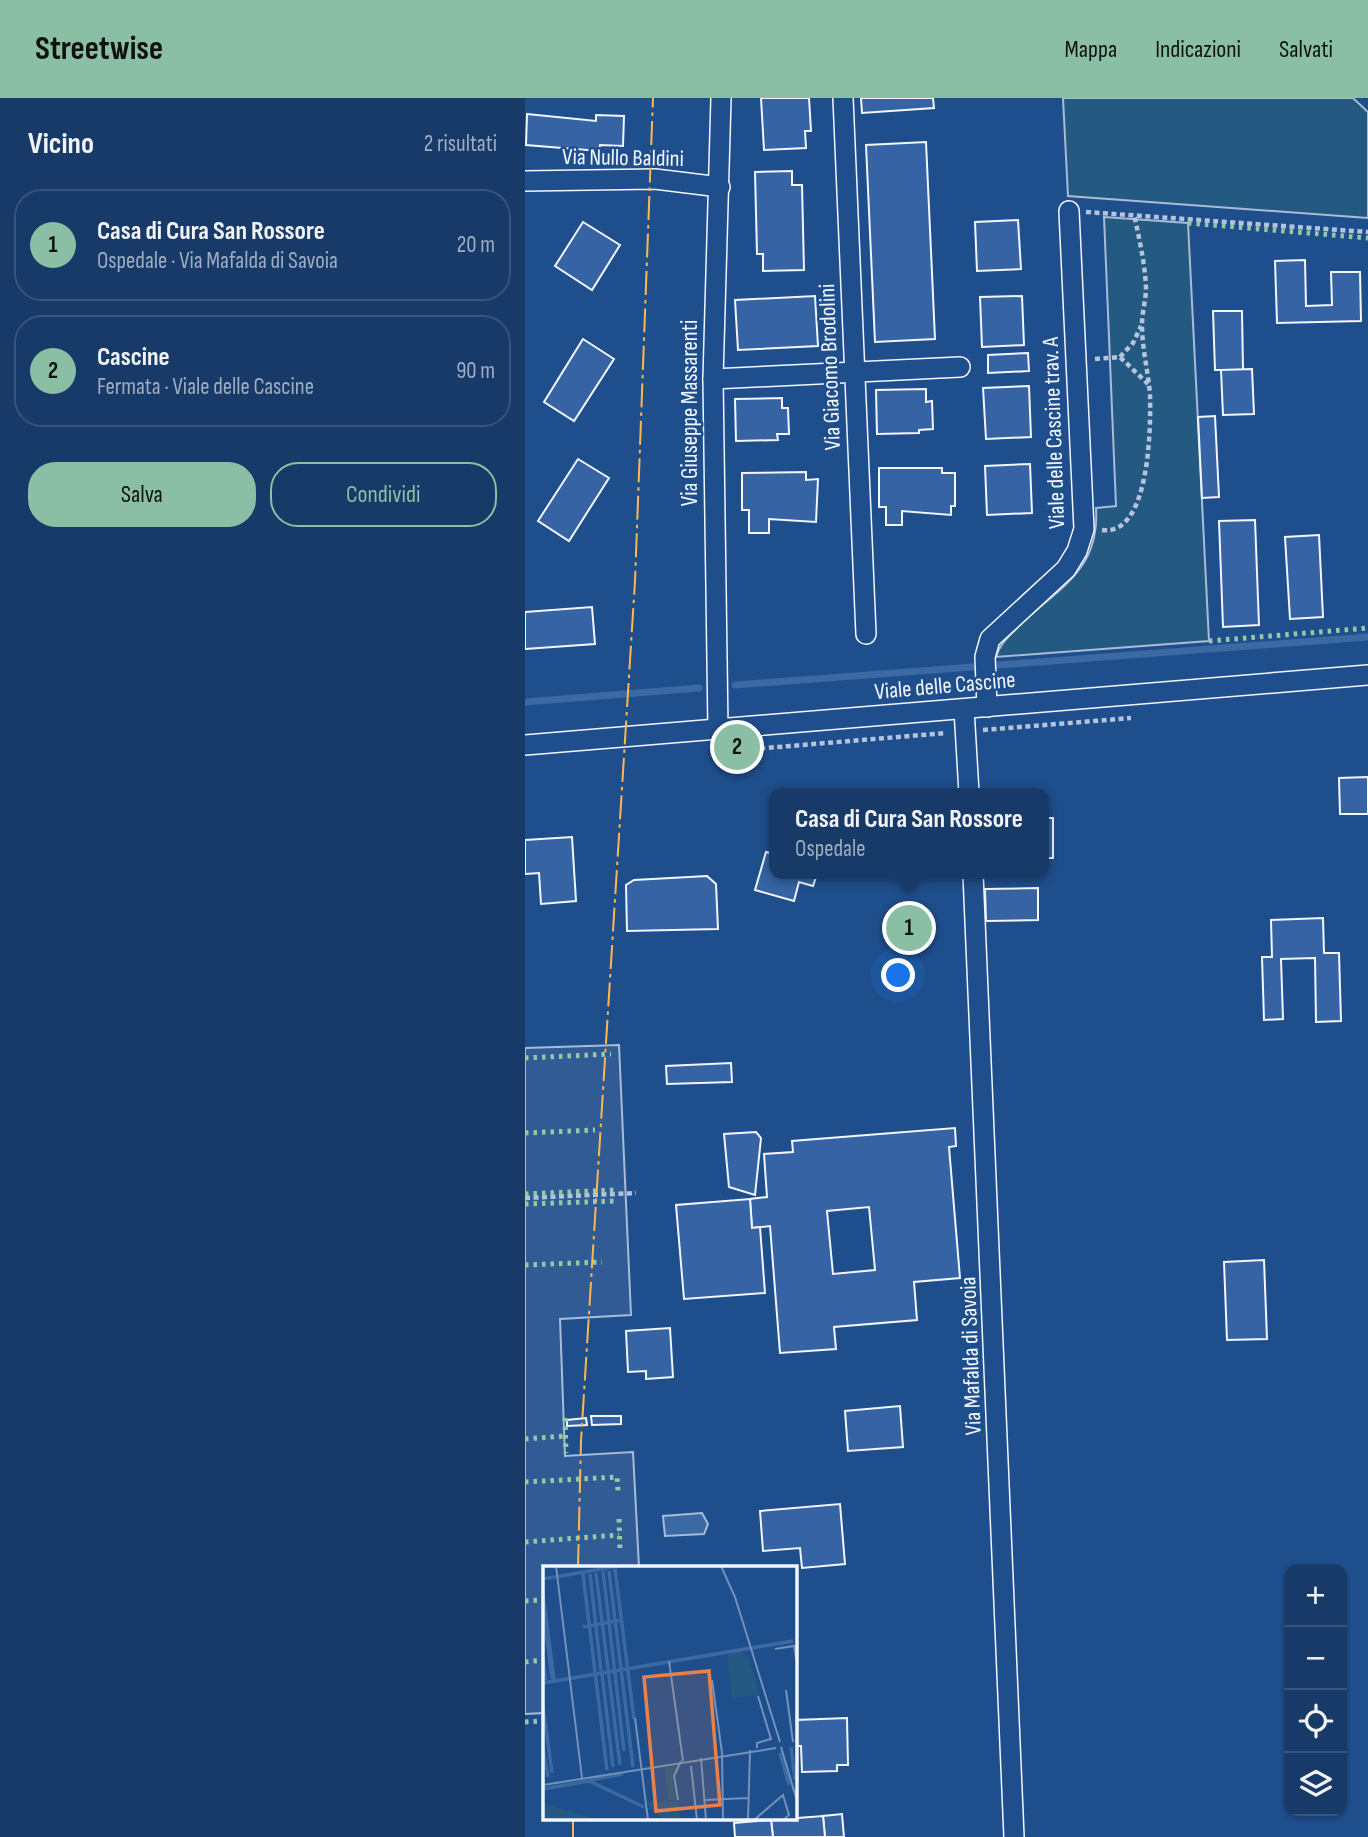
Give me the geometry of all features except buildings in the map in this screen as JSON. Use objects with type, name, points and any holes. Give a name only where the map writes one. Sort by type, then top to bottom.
[{"type":"street","name":"Via Giuseppe Massarenti","points":[[718,729],[712,379],[721,98]]},
{"type":"street","name":"Via Giacomo Brodolini","points":[[843,98],[866,634]]},
{"type":"street","name":"Via Nullo Baldini","points":[[525,181],[655,179],[720,187]]},
{"type":"street","name":"Viale delle Cascine trav. A","points":[[987,707],[985,657],[994,634],[1066,569],[1083,535],[1069,211]]},
{"type":"street","points":[[712,379],[960,367]]},
{"type":"street","name":"Viale delle Cascine","points":[[525,745],[1368,675]]},
{"type":"street","points":[[964,709],[969,788]]},
{"type":"street","name":"Via Mafalda di Savoia","points":[[973,879],[1014,1837]]},
{"type":"path","points":[[1069,211],[1368,232]]},
{"type":"path","points":[[1097,530],[1112,532],[1122,527],[1138,499],[1150,427],[1149,385],[1142,323],[1146,288],[1134,214]]},
{"type":"path","points":[[1077,360],[1120,357],[1133,343],[1142,323]]},
{"type":"path","points":[[1120,357],[1149,385]]},
{"type":"path","points":[[525,1198],[636,1193]]},
{"type":"shaded area","points":[[1063,98],[1353,98],[1368,112],[1368,218],[1068,196]]},
{"type":"shaded area","points":[[1104,217],[1188,223],[1209,641],[996,657],[1007,638],[1061,589],[1083,563],[1091,548],[1096,508],[1116,506]]},
{"type":"shaded area","points":[[619,1045],[631,1315],[560,1319],[565,1456],[633,1452],[639,1566],[543,1566],[543,1713],[525,1714],[525,1048]]},
{"type":"shaded area","points":[[702,1513],[708,1524],[704,1534],[665,1536],[663,1516]]},
{"type":"waterway","points":[[735,685],[1368,637]]},
{"type":"waterway","points":[[525,702],[699,688]]},
{"type":"hedge","points":[[1188,223],[1368,238]]},
{"type":"hedge","points":[[1209,641],[1368,628]]},
{"type":"hedge","points":[[525,1058],[611,1054]]},
{"type":"hedge","points":[[525,1133],[595,1130]]},
{"type":"hedge","points":[[525,1194],[614,1190]]},
{"type":"hedge","points":[[525,1204],[615,1201]]},
{"type":"hedge","points":[[525,1265],[602,1262]]},
{"type":"hedge","points":[[565,1418],[566,1453]]},
{"type":"hedge","points":[[525,1439],[565,1436]]},
{"type":"hedge","points":[[525,1482],[617,1477],[618,1491]]},
{"type":"hedge","points":[[619,1519],[620,1550]]},
{"type":"hedge","points":[[525,1542],[619,1535]]},
{"type":"hedge","points":[[525,1601],[543,1600]]},
{"type":"hedge","points":[[525,1662],[543,1660]]},
{"type":"hedge","points":[[525,1722],[543,1721]]},
{"type":"power","points":[[578,1566],[581,1441],[635,581],[653,98]]},
{"type":"power","points":[[573,1820],[573,1837]]},
{"type":"place","name":"Cascine","points":[[737,747]]},
{"type":"place","name":"Casa di Cura San Rossore","points":[[909,928]]}]
